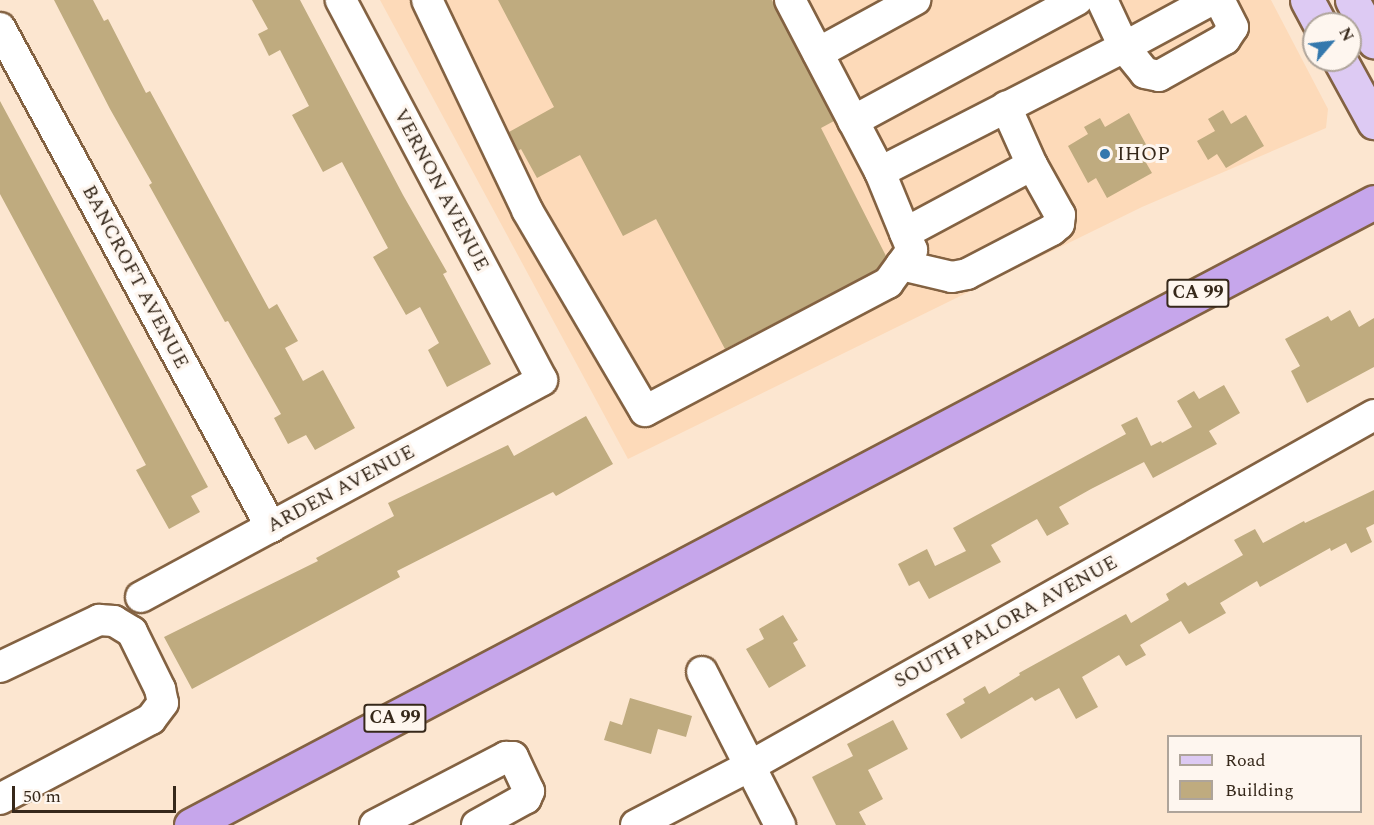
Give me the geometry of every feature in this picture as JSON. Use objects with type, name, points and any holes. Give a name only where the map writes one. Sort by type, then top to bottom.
[{"type":"highway","name":"CA 99","points":[[191,825],[1374,202]]},
{"type":"main road","points":[[1353,0],[1374,41]]},
{"type":"main road","points":[[1347,72],[1374,122]]},
{"type":"street","name":"VERNON AVENUE","points":[[341,0],[542,380]]},
{"type":"street","points":[[427,0],[527,210],[645,411],[888,283],[912,250],[880,172],[790,0]]},
{"type":"street","points":[[818,53],[915,0]]},
{"type":"street","points":[[853,121],[1077,0]]},
{"type":"street","points":[[1102,0],[1124,47],[1144,73],[1159,76],[1225,39],[1233,27],[1220,0]]},
{"type":"street","points":[[880,172],[1211,0]]},
{"type":"street","name":"BANCROFT AVENUE","points":[[0,28],[271,527]]},
{"type":"street","points":[[901,265],[952,277],[967,274],[1052,230],[1059,224],[1060,215],[1032,165],[1006,107]]},
{"type":"street","points":[[905,233],[1032,165]]},
{"type":"street","name":"ARDEN AVENUE","points":[[141,597],[542,380]]},
{"type":"street","name":"SOUTH PALORA AVENUE","points":[[636,825],[750,766],[1374,415]]},
{"type":"street","points":[[0,667],[99,620],[114,621],[132,632],[160,689],[163,703],[151,719],[0,799]]},
{"type":"street","points":[[702,672],[780,825]]},
{"type":"street","points":[[375,825],[506,757],[513,757],[529,791],[526,798],[477,825]]},
{"type":"shaded area","points":[[380,0],[1271,0],[1302,59],[1302,72],[1309,72],[1328,109],[1326,128],[1142,207],[628,459]]},
{"type":"building","points":[[54,0],[93,0],[104,21],[108,19],[146,93],[150,91],[269,309],[277,304],[298,341],[285,348],[303,381],[323,370],[355,428],[315,450],[306,435],[288,444],[274,418],[281,414],[228,321],[225,322],[149,185],[152,183],[110,109]]},
{"type":"building","points":[[252,0],[300,0],[403,195],[447,272],[443,274],[491,364],[447,387],[428,350],[439,343],[420,307],[406,315],[373,257],[388,248],[342,162],[323,172],[292,115],[309,106],[280,50],[269,56],[258,34],[268,29]]},
{"type":"building","points":[[498,0],[772,0],[834,121],[821,128],[886,256],[876,270],[725,349],[656,219],[623,236],[580,155],[537,178],[521,149],[518,151],[509,132],[554,107]]},
{"type":"building","points":[[0,101],[208,487],[191,496],[200,512],[169,529],[136,470],[146,465],[0,194]]},
{"type":"building","points":[[1223,110],[1231,124],[1246,115],[1264,146],[1226,168],[1217,154],[1208,160],[1197,141],[1215,131],[1208,119]]},
{"type":"building","points":[[1129,113],[1149,150],[1141,154],[1152,173],[1107,198],[1096,178],[1088,183],[1068,146],[1088,134],[1084,127],[1100,118],[1105,127]]},
{"type":"building","points":[[1350,310],[1359,327],[1374,318],[1374,367],[1307,403],[1291,371],[1300,366],[1285,339],[1328,316],[1331,321]]},
{"type":"building","points":[[1224,385],[1240,413],[1209,431],[1217,444],[1153,478],[1144,462],[1091,489],[1059,507],[1069,524],[1047,536],[1037,519],[991,545],[1001,562],[929,599],[919,581],[909,586],[898,564],[927,549],[935,566],[966,551],[953,528],[1126,434],[1121,425],[1137,417],[1151,446],[1161,441],[1162,443],[1192,427],[1177,401],[1194,391],[1199,399]]},
{"type":"building","points":[[586,416],[613,464],[556,496],[553,492],[397,571],[400,577],[192,689],[164,637],[318,561],[316,558],[394,516],[388,503],[508,445],[514,456]]},
{"type":"building","points":[[1374,490],[1374,524],[1366,528],[1372,542],[1351,553],[1346,543],[1331,551],[1330,548],[1260,587],[1257,581],[1220,603],[1226,613],[1189,634],[1181,621],[1140,645],[1146,655],[1126,666],[1119,655],[1082,677],[1098,707],[1076,719],[1059,688],[1035,701],[1032,697],[961,739],[946,714],[965,703],[963,699],[985,686],[989,694],[1020,675],[1019,673],[1126,614],[1131,623],[1169,600],[1166,594],[1185,582],[1188,586],[1243,555],[1234,540],[1255,529],[1263,543],[1304,521],[1305,523]]},
{"type":"building","points":[[783,615],[798,640],[793,643],[806,666],[769,688],[746,649],[764,639],[759,629]]},
{"type":"building","points":[[630,698],[692,716],[686,737],[658,729],[651,754],[604,740],[610,721],[622,725]]},
{"type":"building","points":[[893,720],[908,749],[868,770],[883,799],[859,812],[866,825],[836,825],[812,777],[853,756],[847,744]]},
{"type":"place","name":"IHOP","points":[[1105,154]]}]
